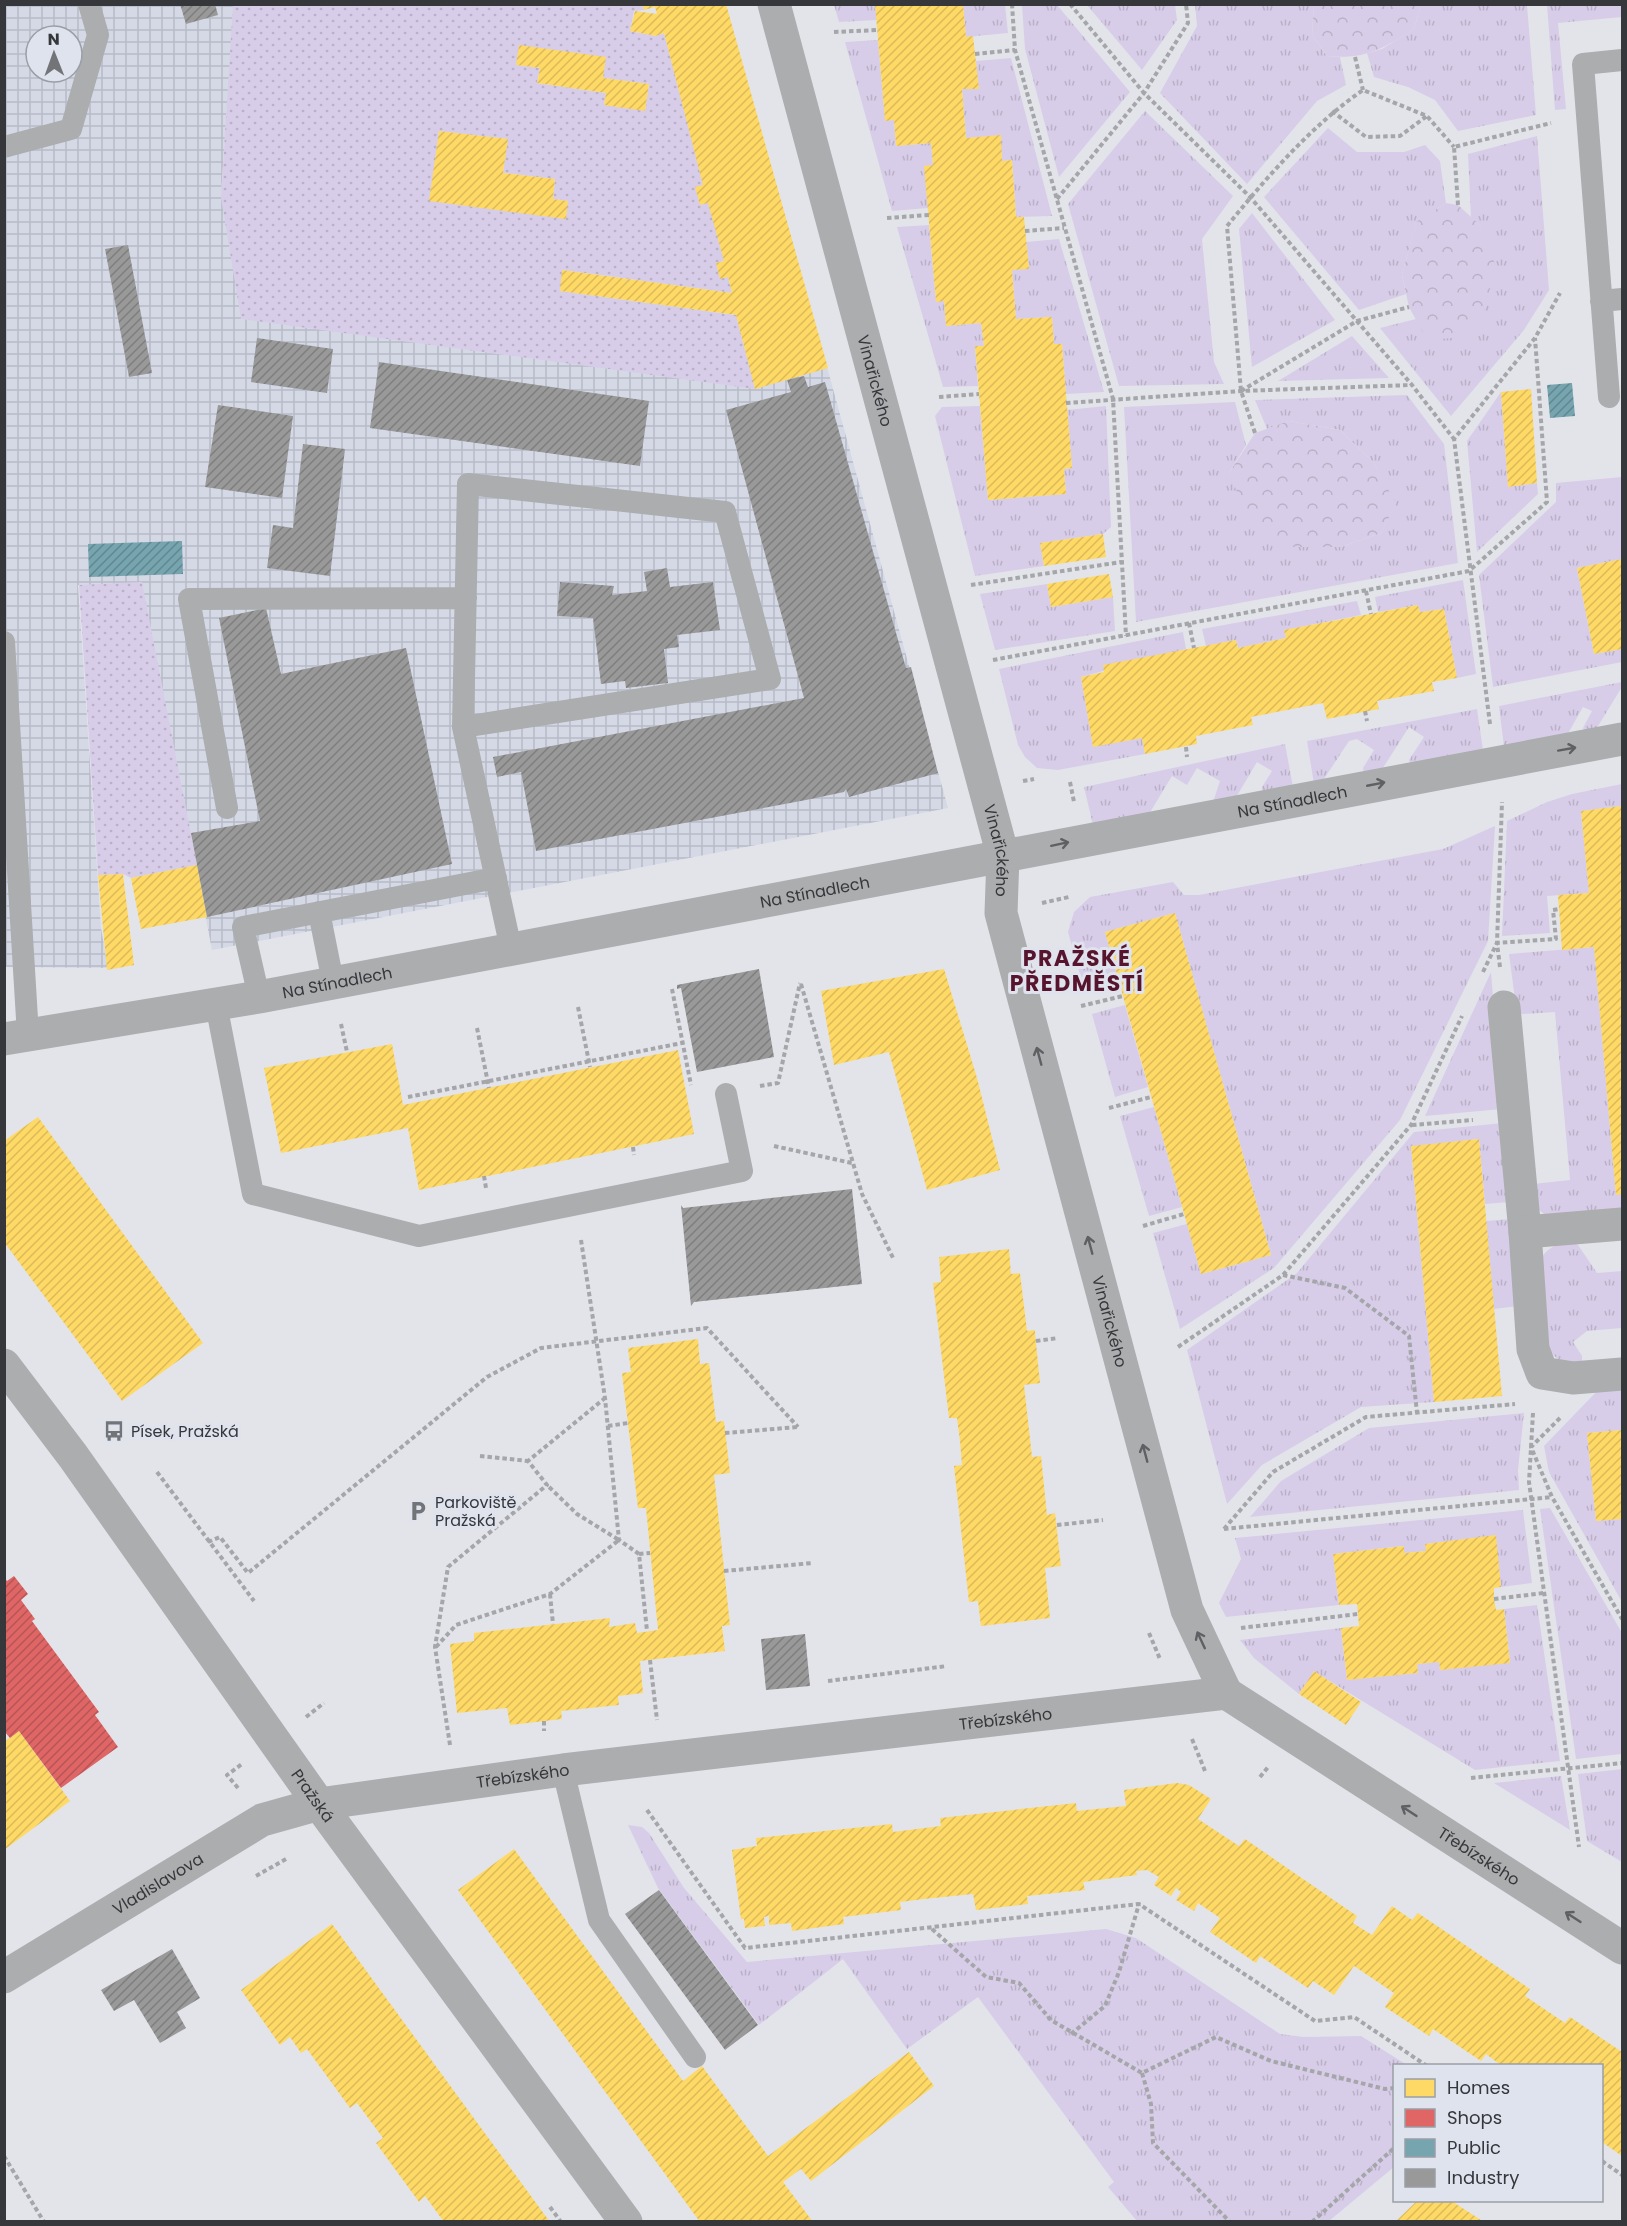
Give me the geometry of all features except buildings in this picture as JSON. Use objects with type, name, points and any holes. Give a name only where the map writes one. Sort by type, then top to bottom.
[{"type":"street","name":"Vinařického","points":[[774,4],[1003,856],[1001,913],[1187,1610],[1226,1693]]},
{"type":"street","name":"Na Stínadlech","points":[[16,1037],[259,997],[1623,739]]},
{"type":"street","points":[[1504,1007],[1538,1388],[1573,1378],[1623,1374]]},
{"type":"street","points":[[1525,1232],[1623,1224]]},
{"type":"street","name":"Pražská","points":[[4,1365],[73,1456],[319,1804],[626,2222]]},
{"type":"street","name":"Třebízského","points":[[319,1804],[563,1770],[1226,1693],[1623,1948]]},
{"type":"street","name":"Vladislavova","points":[[4,1977],[262,1820],[319,1804]]},
{"type":"lane","points":[[4,147],[71,129],[98,35],[89,4]]},
{"type":"lane","points":[[1609,397],[1612,300],[1583,64],[1623,60]]},
{"type":"lane","points":[[463,727],[770,679],[724,512],[468,484],[463,727],[511,949]]},
{"type":"lane","points":[[227,808],[189,599],[466,598]]},
{"type":"lane","points":[[4,642],[16,1037]]},
{"type":"lane","points":[[259,997],[243,927],[496,878]]},
{"type":"lane","points":[[319,912],[333,982]]},
{"type":"lane","points":[[216,1004],[254,1194],[419,1236],[742,1171],[726,1094]]},
{"type":"lane","points":[[563,1770],[599,1920],[696,2057]]},
{"type":"path","points":[[1012,4],[1015,50],[1113,399],[1120,562],[1126,636]]},
{"type":"path","points":[[1070,4],[1144,93],[1250,198],[1412,385],[1454,439],[1469,571],[1487,698]]},
{"type":"path","points":[[1057,199],[1144,93],[1188,23],[1186,4]]},
{"type":"path","points":[[834,32],[878,30]]},
{"type":"path","points":[[975,54],[1015,50]]},
{"type":"path","points":[[1355,57],[1363,90]]},
{"type":"path","points":[[1255,433],[1241,391],[1227,226],[1250,198],[1332,111],[1363,90]]},
{"type":"path","points":[[1363,90],[1427,116],[1454,147],[1458,205]]},
{"type":"path","points":[[1332,111],[1366,137],[1400,136],[1427,116]]},
{"type":"path","points":[[1454,147],[1549,123]]},
{"type":"path","points":[[887,219],[929,215]]},
{"type":"path","points":[[1025,231],[1064,228]]},
{"type":"path","points":[[1454,439],[1535,338],[1560,293]]},
{"type":"path","points":[[1241,391],[1357,321],[1409,307]]},
{"type":"path","points":[[989,661],[1469,571],[1547,502],[1535,338]]},
{"type":"path","points":[[1066,403],[1241,391],[1412,385]]},
{"type":"path","points":[[939,398],[979,394]]},
{"type":"path","points":[[970,585],[1120,562]]},
{"type":"path","points":[[1366,591],[1371,614]]},
{"type":"path","points":[[1189,623],[1194,648]]},
{"type":"path","points":[[1365,711],[1367,721]]},
{"type":"path","points":[[1186,747],[1188,757]]},
{"type":"path","points":[[1482,975],[1497,943],[1503,808]]},
{"type":"path","points":[[1497,943],[1556,939],[1553,910],[1559,909]]},
{"type":"path","points":[[672,989],[694,1100],[778,1083],[800,983],[862,1194],[894,1260]]},
{"type":"path","points":[[1081,1006],[1123,996]]},
{"type":"path","points":[[578,1007],[590,1067]]},
{"type":"path","points":[[1178,1347],[1283,1275],[1411,1125],[1467,1007]]},
{"type":"path","points":[[341,1020],[347,1052]]},
{"type":"path","points":[[477,1028],[489,1088]]},
{"type":"path","points":[[408,1097],[682,1043]]},
{"type":"path","points":[[1109,1108],[1151,1097]]},
{"type":"path","points":[[1411,1125],[1514,1117]]},
{"type":"path","points":[[735,1137],[852,1163]]},
{"type":"path","points":[[484,1176],[487,1189]]},
{"type":"path","points":[[576,1204],[598,1341],[619,1540]]},
{"type":"path","points":[[1143,1226],[1184,1214]]},
{"type":"path","points":[[1283,1275],[1345,1288],[1408,1336],[1417,1413]]},
{"type":"path","points":[[208,1542],[220,1537],[248,1573],[487,1377],[541,1348],[707,1328],[798,1427],[725,1433]]},
{"type":"path","points":[[1036,1341],[1058,1338]]},
{"type":"path","points":[[1552,1497],[1532,1499],[1224,1529],[1273,1472],[1366,1417],[1417,1413],[1538,1388],[1529,1482],[1532,1499],[1580,1847]]},
{"type":"path","points":[[480,1456],[528,1461],[605,1398]]},
{"type":"path","points":[[608,1426],[628,1422]]},
{"type":"path","points":[[1531,1447],[1552,1497],[1623,1619]]},
{"type":"path","points":[[528,1461],[547,1485],[577,1514],[639,1554],[650,1552]]},
{"type":"path","points":[[157,1472],[254,1601]]},
{"type":"path","points":[[452,1754],[435,1647],[448,1567],[547,1485]]},
{"type":"path","points":[[1057,1525],[1103,1520]]},
{"type":"path","points":[[435,1647],[456,1625],[550,1594],[619,1540]]},
{"type":"path","points":[[639,1554],[647,1631]]},
{"type":"path","points":[[724,1571],[813,1563]]},
{"type":"path","points":[[1494,1599],[1544,1593]]},
{"type":"path","points":[[550,1594],[553,1624]]},
{"type":"path","points":[[1233,1629],[1358,1614]]},
{"type":"path","points":[[650,1660],[657,1722]]},
{"type":"path","points":[[828,1682],[946,1666]]},
{"type":"path","points":[[1471,1778],[1623,1763]]},
{"type":"path","points":[[647,1810],[745,1948],[1139,1904],[1315,2021],[1354,2017],[1424,2064]]},
{"type":"path","points":[[1071,2034],[1105,2006],[1119,1972],[1139,1904]]},
{"type":"path","points":[[931,1928],[986,1977],[1019,1983],[1051,2020],[1071,2034],[1142,2073],[1151,2104],[1153,2143],[1230,2222]]},
{"type":"path","points":[[1142,2073],[1216,2037],[1271,2061],[1385,2089],[1393,2088]]},
{"type":"path","points":[[1312,2222],[1393,2150]]},
{"type":"path","points":[[4,2156],[45,2222]]},
{"type":"path","points":[[1603,2162],[1623,2175]]},
{"type":"path","points":[[550,2206],[561,2222]]},
{"type":"shaded area","points":[[4,5],[234,5],[221,195],[242,318],[827,367],[948,808],[212,950],[141,585],[78,585],[101,928],[108,968],[5,967]]},
{"type":"green space","points":[[1195,4],[1314,5],[1312,35],[1327,56],[1340,57],[1346,85],[1317,101],[1247,184],[1160,93],[1197,26]]},
{"type":"green space","points":[[1314,4],[1421,5],[1414,29],[1373,51],[1340,57],[1327,56],[1312,35]]},
{"type":"green space","points":[[233,5],[642,5],[644,10],[634,11],[630,31],[656,36],[664,33],[724,261],[716,263],[720,278],[728,277],[732,293],[563,270],[560,291],[736,315],[755,389],[241,319],[221,197]],"holes":[[[519,45],[603,78],[649,84],[645,110],[604,105],[606,93],[537,83],[540,68],[517,65]],[[439,131],[507,139],[503,173],[555,179],[553,199],[568,201],[430,201]]]},
{"type":"green space","points":[[834,5],[875,5],[877,20],[839,22]]},
{"type":"green space","points":[[963,5],[1005,5],[1008,33],[966,37]]},
{"type":"green space","points":[[1022,5],[1057,5],[1130,92],[1059,177],[1025,49]]},
{"type":"green space","points":[[1087,5],[1175,5],[1177,20],[1142,70]]},
{"type":"green space","points":[[1421,5],[1527,5],[1536,115],[1458,131],[1435,100],[1408,87],[1374,77],[1367,53],[1382,49],[1414,29]]},
{"type":"green space","points":[[1547,5],[1622,5],[1622,17],[1558,23],[1566,109],[1555,110]]},
{"type":"green space","points":[[878,40],[885,120],[894,120],[896,146],[931,143],[933,165],[928,208],[892,211],[845,42]]},
{"type":"green space","points":[[1011,58],[1052,216],[1016,217],[1012,160],[1002,161],[1000,136],[966,138],[962,89],[978,89],[976,61]]},
{"type":"green space","points":[[1145,111],[1233,196],[1202,239],[1214,362],[1224,384],[1119,386],[1068,204]]},
{"type":"green space","points":[[1328,128],[1357,152],[1404,152],[1425,145],[1440,161],[1446,203],[1416,223],[1402,275],[1406,294],[1359,310],[1264,197]]},
{"type":"green space","points":[[1537,136],[1549,290],[1524,330],[1451,416],[1380,328],[1416,319],[1428,339],[1482,227],[1471,218],[1468,154]]},
{"type":"green space","points":[[1446,203],[1458,205],[1482,227],[1496,267],[1483,315],[1464,337],[1427,340],[1409,307],[1402,275],[1416,222]]},
{"type":"green space","points":[[1252,213],[1335,320],[1252,367],[1239,229]]},
{"type":"green space","points":[[929,225],[936,301],[944,301],[946,326],[981,323],[984,346],[975,346],[978,386],[943,387],[897,227]]},
{"type":"green space","points":[[1059,239],[1104,392],[1066,394],[1062,344],[1054,344],[1052,317],[1016,319],[1012,270],[1029,268],[1026,242]]},
{"type":"green space","points":[[1352,336],[1389,378],[1278,381]]},
{"type":"green space","points":[[1501,392],[1508,487],[1537,483],[1538,494],[1477,552],[1467,441]]},
{"type":"green space","points":[[1407,395],[1444,444],[1458,563],[1136,622],[1124,407],[1235,402],[1246,445],[1229,473],[1292,547],[1341,547],[1381,533],[1395,505],[1374,463],[1340,430],[1289,421],[1267,429],[1255,400]]},
{"type":"green space","points":[[980,406],[988,500],[1066,494],[1064,469],[1072,468],[1067,410],[1106,406],[1111,527],[1103,534],[1040,543],[1044,566],[975,576],[935,416],[942,407]]},
{"type":"green space","points":[[1289,421],[1340,430],[1374,463],[1396,504],[1381,533],[1341,547],[1292,547],[1249,520],[1229,473],[1255,433]]},
{"type":"green space","points":[[1622,477],[1622,559],[1577,568],[1594,654],[1622,649],[1622,662],[1493,687],[1479,575],[1556,502],[1556,483]]},
{"type":"green space","points":[[1463,580],[1476,674],[1457,678],[1444,609],[1420,612],[1418,605],[1378,612],[1375,597]]},
{"type":"green space","points":[[142,582],[197,865],[131,878],[123,874],[98,875],[79,585]]},
{"type":"green space","points":[[1047,584],[1051,607],[1113,597],[1115,631],[995,650],[980,594]]},
{"type":"green space","points":[[1357,601],[1361,615],[1285,630],[1286,638],[1238,648],[1236,640],[1206,646],[1202,629]]},
{"type":"green space","points":[[1183,632],[1186,649],[1081,677],[1093,746],[1142,738],[1145,754],[1058,770],[1037,768],[1025,757],[1018,745],[999,669]]},
{"type":"green space","points":[[1622,682],[1622,687],[1595,731],[1584,731],[1583,728],[1592,711],[1583,707],[1566,737],[1504,747],[1499,706]]},
{"type":"green space","points":[[1477,709],[1483,750],[1411,766],[1409,760],[1424,737],[1409,727],[1381,771],[1364,774],[1363,768],[1374,750],[1357,739],[1349,741],[1322,782],[1314,784],[1307,741]]},
{"type":"green space","points":[[1285,744],[1293,787],[1262,794],[1262,787],[1272,771],[1257,762],[1235,799],[1213,802],[1220,781],[1197,768],[1187,785],[1172,776],[1149,814],[1093,825],[1084,787]]},
{"type":"green space","points":[[1622,784],[1622,806],[1581,811],[1589,893],[1547,896],[1550,933],[1502,936],[1507,821],[1547,802],[1572,794]]},
{"type":"green space","points":[[1495,826],[1488,941],[1400,1120],[1274,1268],[1180,1329],[1153,1233],[1187,1224],[1201,1274],[1271,1255],[1175,913],[1105,932],[1120,986],[1085,993],[1068,932],[1074,912],[1090,897],[1173,882],[1184,895],[1199,895],[1443,849]]},
{"type":"green space","points":[[1594,947],[1616,1194],[1622,1194],[1622,1213],[1544,1214],[1537,1208],[1533,1184],[1570,1180],[1555,1012],[1522,1014],[1516,1007],[1509,954]]},
{"type":"green space","points":[[1491,972],[1502,1109],[1425,1116]]},
{"type":"green space","points":[[1125,1005],[1148,1087],[1115,1097],[1092,1014]]},
{"type":"green space","points":[[1154,1107],[1182,1207],[1149,1216],[1120,1116]]},
{"type":"green space","points":[[1503,1123],[1509,1202],[1485,1204],[1479,1139],[1411,1147],[1434,1402],[1361,1407],[1262,1465],[1227,1504],[1187,1350],[1297,1273],[1414,1132]]},
{"type":"green space","points":[[1510,1219],[1518,1306],[1494,1309],[1486,1221]]},
{"type":"green space","points":[[1576,1242],[1597,1273],[1622,1271],[1622,1328],[1587,1331],[1573,1342],[1582,1356],[1582,1363],[1570,1363],[1553,1355],[1547,1345],[1541,1259],[1544,1254],[1556,1246]]},
{"type":"green space","points":[[1622,1386],[1622,1430],[1587,1433],[1596,1521],[1622,1519],[1622,1602],[1549,1472],[1544,1446],[1600,1388]]},
{"type":"green space","points":[[1524,1413],[1518,1470],[1519,1490],[1250,1517],[1281,1481],[1369,1428]]},
{"type":"green space","points":[[1550,1508],[1622,1633],[1622,1754],[1576,1759],[1540,1509]]},
{"type":"green space","points":[[1523,1510],[1532,1583],[1501,1587],[1495,1536],[1426,1544],[1426,1551],[1404,1553],[1403,1546],[1333,1554],[1339,1605],[1226,1617],[1219,1603],[1241,1559],[1235,1538]]},
{"type":"green space","points":[[1537,1605],[1560,1761],[1475,1770],[1315,1672],[1299,1694],[1254,1658],[1240,1640],[1341,1628],[1347,1680],[1418,1673],[1417,1664],[1439,1662],[1440,1670],[1510,1662],[1504,1609]]},
{"type":"green space","points":[[1622,1769],[1622,1862],[1587,1841],[1578,1774]]},
{"type":"green space","points":[[1561,1776],[1570,1830],[1494,1783]]},
{"type":"green space","points":[[628,1825],[642,1827],[649,1833],[684,1888],[747,1962],[1106,1929],[1136,1938],[1280,2034],[1304,2037],[1361,2036],[1405,2064],[1393,2064],[1393,2168],[1329,2221],[1137,2221],[1108,2187],[1114,2182],[978,1997],[907,2049],[843,1959],[759,2025],[658,1888]]},
{"type":"place","name":"Písek, Pražská","points":[[114,1431]]},
{"type":"place","name":"Parkoviště Pražská","points":[[418,1511]]},
{"type":"district","name":"PRAŽSKÉ PŘEDMĚSTÍ","points":[[1077,970]]}]
